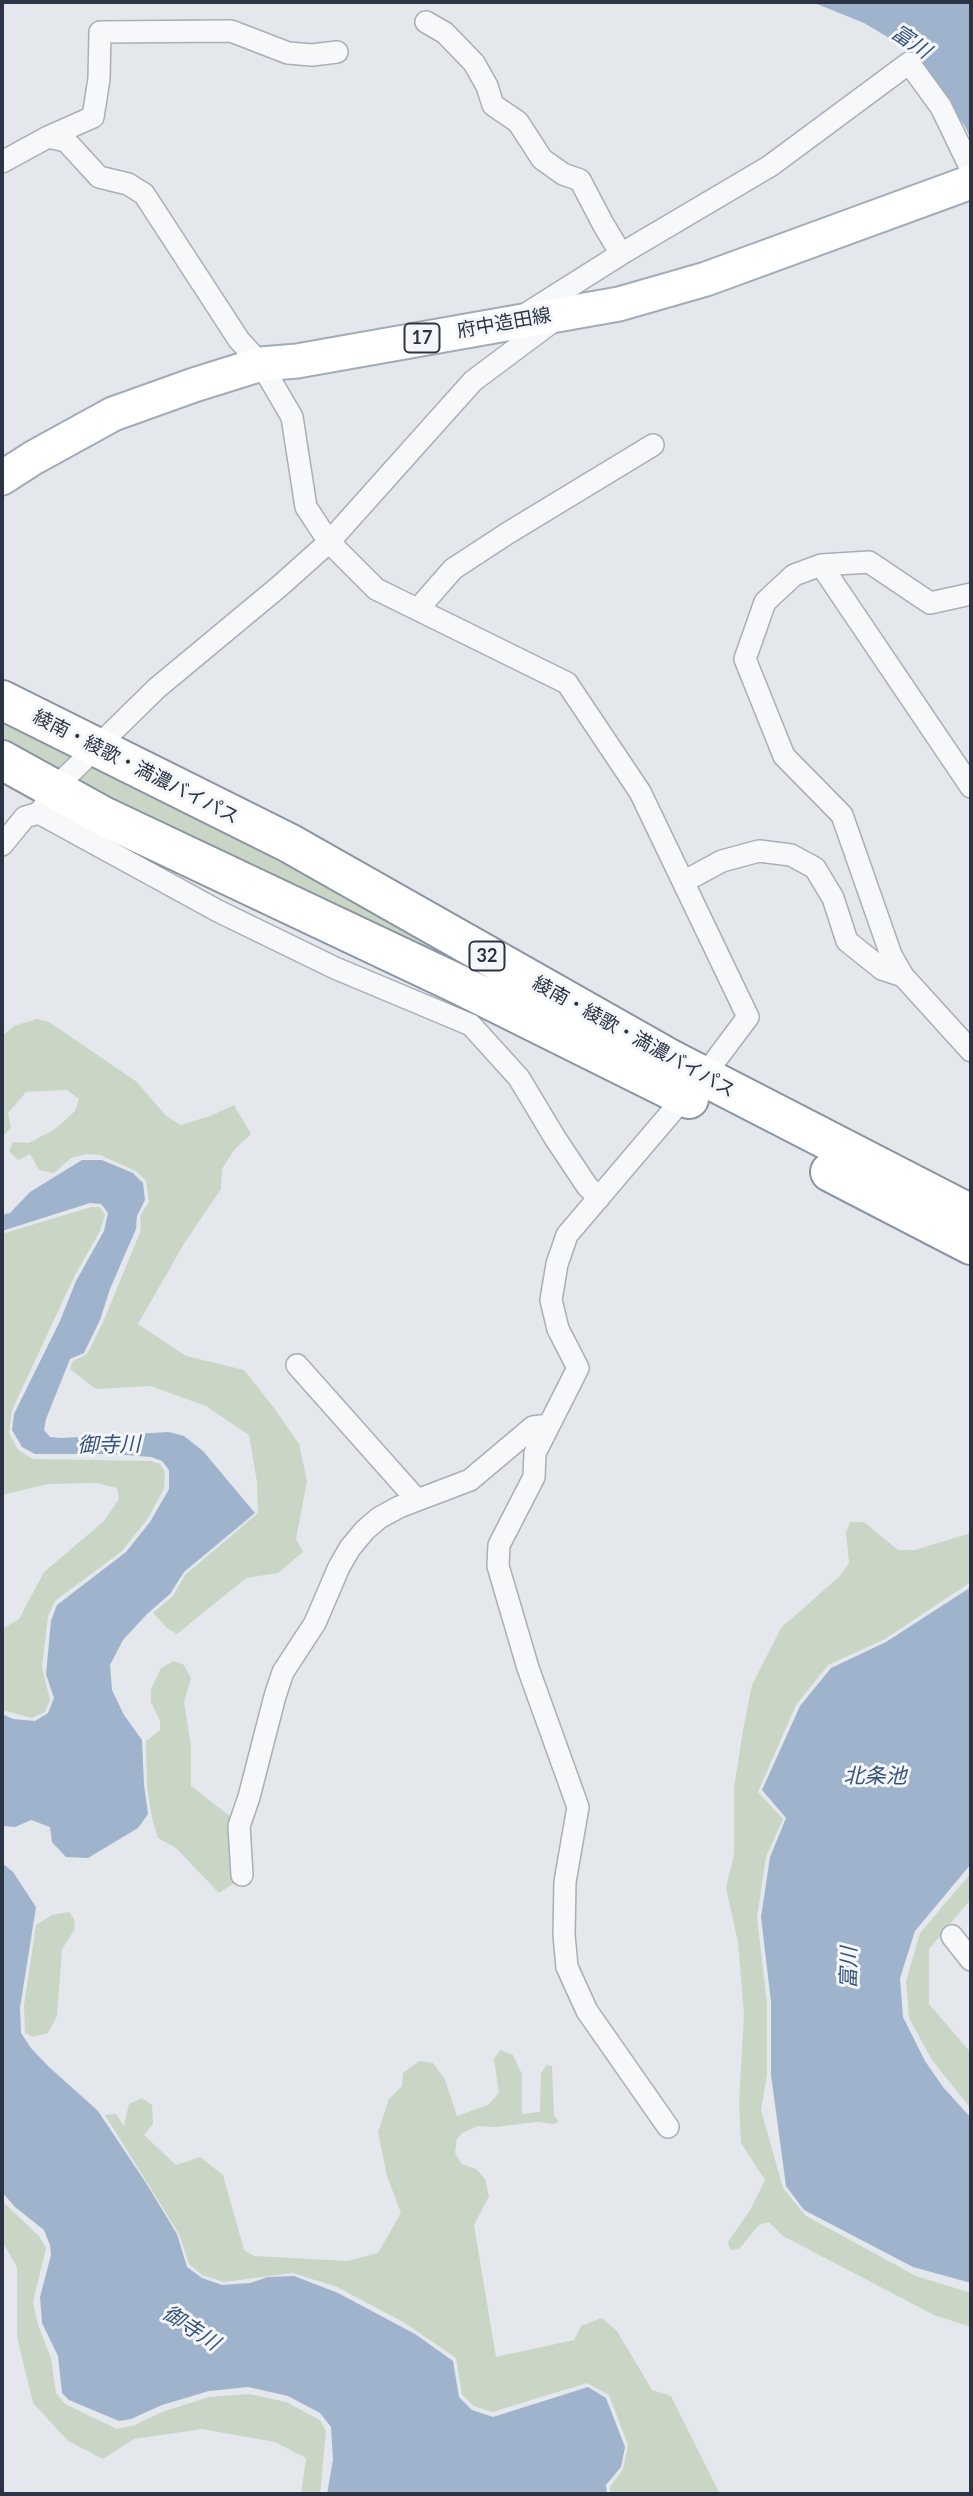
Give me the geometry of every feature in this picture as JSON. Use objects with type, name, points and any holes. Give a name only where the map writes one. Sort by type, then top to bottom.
[{"type":"highway","name":"綾南・綾歌・満濃バイパス","points":[[2,700],[289,843],[693,1087],[971,1245]]},
{"type":"highway","name":"綾南・綾歌・満濃バイパス","points":[[2,760],[48,801],[105,817],[460,985],[693,1087],[971,1214]]},
{"type":"main road","name":"府中造田線","points":[[2,478],[113,414],[194,384],[261,364],[619,304],[706,279],[971,182]]},
{"type":"street","points":[[426,22],[445,33],[474,63],[487,86],[493,106],[518,122],[542,159],[563,174],[580,180],[621,254]]},
{"type":"street","points":[[2,162],[93,117],[99,79],[100,32],[231,31],[288,53],[313,55],[337,52]]},
{"type":"street","points":[[515,321],[621,254],[770,166],[909,63],[941,107],[971,169]]},
{"type":"street","points":[[48,137],[66,141],[99,177],[128,184],[144,194],[239,340],[261,364],[292,417],[306,507],[329,542],[376,589],[567,683],[640,792],[748,1017],[693,1087],[567,1236],[557,1264],[551,1300],[558,1329],[578,1368],[535,1453],[534,1477],[499,1545],[498,1566],[528,1668],[578,1807],[565,1882],[564,1936],[567,1967],[587,2011],[668,2127]]},
{"type":"street","points":[[2,845],[25,817],[48,801],[157,688],[329,542],[473,381],[564,313]]},
{"type":"street","points":[[419,608],[453,569],[653,445]]},
{"type":"street","points":[[969,1046],[903,976],[891,955],[842,816],[784,756],[745,659],[765,602],[794,575],[821,565],[869,562],[930,603],[971,594]]},
{"type":"street","points":[[821,565],[971,787]]},
{"type":"street","points":[[48,801],[229,917],[335,968],[471,1025],[519,1077],[555,1138],[587,1186],[599,1198]]},
{"type":"street","points":[[685,881],[722,861],[759,851],[791,855],[815,868],[833,898],[847,941],[883,969],[903,976]]},
{"type":"street","points":[[297,1365],[417,1500]]},
{"type":"street","points":[[242,1875],[239,1826],[275,1696],[283,1672],[315,1623],[350,1548],[379,1518],[470,1480],[533,1427],[549,1425]]},
{"type":"street","points":[[952,1936],[971,1960]]},
{"type":"green space","points":[[2,716],[84,755],[59,776],[2,741]]},
{"type":"green space","points":[[95,759],[611,1037],[70,782]]},
{"type":"green space","points":[[37,1019],[49,1022],[137,1082],[166,1116],[181,1125],[234,1105],[251,1134],[234,1150],[222,1169],[221,1189],[185,1242],[138,1324],[186,1356],[244,1370],[274,1408],[299,1444],[307,1481],[296,1539],[303,1552],[278,1573],[246,1578],[177,1634],[153,1613],[173,1596],[185,1575],[258,1513],[257,1482],[249,1435],[206,1406],[150,1386],[96,1389],[70,1369],[73,1361],[87,1354],[104,1320],[141,1230],[140,1216],[149,1202],[146,1181],[136,1171],[100,1155],[86,1154],[71,1158],[54,1173],[39,1170],[30,1154],[18,1160],[9,1151],[13,1142],[29,1143],[55,1129],[75,1111],[79,1099],[67,1090],[26,1092],[8,1113],[11,1128],[2,1137],[2,1036],[14,1026]]},
{"type":"green space","points":[[91,1207],[100,1207],[105,1215],[100,1231],[74,1277],[12,1410],[9,1433],[18,1450],[33,1459],[151,1461],[160,1464],[165,1472],[164,1489],[148,1518],[122,1551],[55,1601],[48,1616],[42,1667],[50,1700],[45,1712],[32,1718],[2,1710],[2,1629],[19,1619],[44,1572],[104,1521],[119,1499],[117,1488],[97,1483],[48,1484],[2,1495],[2,1234]]},
{"type":"green space","points":[[850,1522],[864,1522],[898,1550],[915,1550],[971,1533],[971,1582],[885,1639],[828,1665],[796,1705],[758,1792],[783,1819],[766,1857],[757,1918],[767,2002],[767,2075],[761,2110],[783,2188],[806,2216],[916,2276],[971,2293],[971,2327],[934,2315],[783,2236],[769,2222],[759,2225],[739,2249],[730,2250],[728,2242],[750,2210],[765,2180],[741,2143],[739,2103],[744,2014],[738,1942],[726,1888],[734,1854],[734,1788],[743,1730],[752,1685],[781,1628],[841,1575],[849,1563],[846,1533]]},
{"type":"green space","points":[[174,1661],[184,1665],[191,1678],[184,1702],[191,1746],[191,1786],[231,1817],[229,1842],[234,1883],[219,1893],[176,1848],[158,1838],[152,1818],[147,1786],[146,1741],[160,1730],[160,1721],[151,1702],[151,1689],[161,1668]]},
{"type":"green space","points":[[971,1873],[971,1899],[929,1949],[929,2004],[971,2053],[971,2109],[932,2060],[909,2018],[906,1981],[920,1933]]},
{"type":"green space","points":[[69,1912],[74,1919],[75,1929],[62,1949],[57,2016],[48,2033],[33,2037],[25,2033],[24,2005],[36,1925],[52,1915]]},
{"type":"green space","points":[[500,2050],[513,2055],[522,2074],[522,2114],[540,2112],[541,2074],[546,2065],[552,2066],[554,2116],[559,2121],[554,2124],[537,2122],[495,2127],[478,2126],[462,2133],[457,2139],[455,2153],[462,2164],[476,2169],[485,2179],[489,2196],[474,2225],[496,2357],[574,2340],[581,2326],[602,2318],[617,2331],[652,2390],[671,2396],[720,2494],[610,2494],[610,2487],[623,2469],[628,2445],[609,2395],[587,2383],[492,2412],[474,2406],[462,2395],[456,2358],[405,2323],[337,2287],[293,2273],[224,2282],[202,2275],[189,2264],[179,2234],[105,2115],[116,2114],[124,2126],[129,2104],[142,2098],[152,2105],[153,2124],[144,2135],[176,2165],[200,2157],[223,2175],[244,2250],[254,2256],[347,2261],[378,2253],[401,2213],[387,2176],[378,2132],[389,2099],[402,2086],[403,2073],[419,2061],[433,2063],[445,2080],[457,2116],[488,2105],[499,2093],[494,2059]]},
{"type":"green space","points":[[2,2201],[39,2236],[46,2248],[33,2302],[38,2325],[51,2358],[56,2393],[65,2404],[117,2429],[135,2425],[162,2412],[209,2397],[250,2394],[286,2402],[320,2420],[326,2431],[320,2494],[301,2494],[306,2458],[275,2442],[202,2429],[134,2439],[103,2459],[68,2441],[33,2403],[17,2337],[17,2267],[2,2241]]},
{"type":"water","name":"富川","points":[[812,2],[971,2],[971,140],[966,128],[927,72],[901,45],[864,23]]},
{"type":"water","name":"御寺川","points":[[82,1160],[102,1160],[133,1173],[143,1183],[145,1200],[100,1320],[84,1353],[70,1359],[44,1430],[50,1437],[61,1438],[169,1432],[184,1436],[203,1451],[255,1513],[184,1572],[170,1594],[123,1640],[110,1665],[112,1690],[124,1715],[142,1740],[148,1814],[138,1828],[88,1858],[66,1857],[52,1842],[50,1827],[31,1820],[15,1827],[2,1826],[2,1714],[13,1719],[35,1721],[48,1713],[54,1698],[46,1674],[51,1621],[57,1605],[126,1552],[150,1522],[169,1489],[169,1470],[162,1461],[151,1457],[114,1454],[35,1454],[22,1447],[12,1430],[14,1414],[60,1321],[76,1281],[104,1231],[108,1213],[101,1204],[90,1203],[2,1231],[2,1215],[10,1213],[30,1192]]},
{"type":"water","name":"北条池","points":[[971,1587],[971,1864],[915,1931],[900,1978],[903,2017],[925,2061],[943,2087],[971,2118],[971,2283],[913,2267],[804,2210],[786,2186],[771,2075],[771,2002],[761,1917],[770,1857],[786,1818],[762,1790],[800,1706],[831,1668],[886,1642]]},
{"type":"water","name":"御寺川","points":[[2,1863],[13,1872],[36,1907],[20,2008],[21,2033],[48,2066],[98,2111],[177,2234],[187,2267],[202,2278],[222,2285],[250,2283],[268,2277],[294,2276],[338,2293],[415,2334],[453,2361],[459,2397],[472,2410],[493,2417],[588,2387],[606,2398],[625,2447],[621,2467],[606,2485],[607,2494],[327,2494],[333,2460],[331,2427],[320,2413],[288,2396],[248,2387],[209,2391],[119,2421],[69,2400],[62,2393],[58,2356],[42,2323],[40,2297],[51,2255],[50,2245],[44,2230],[15,2207],[2,2192]]}]
